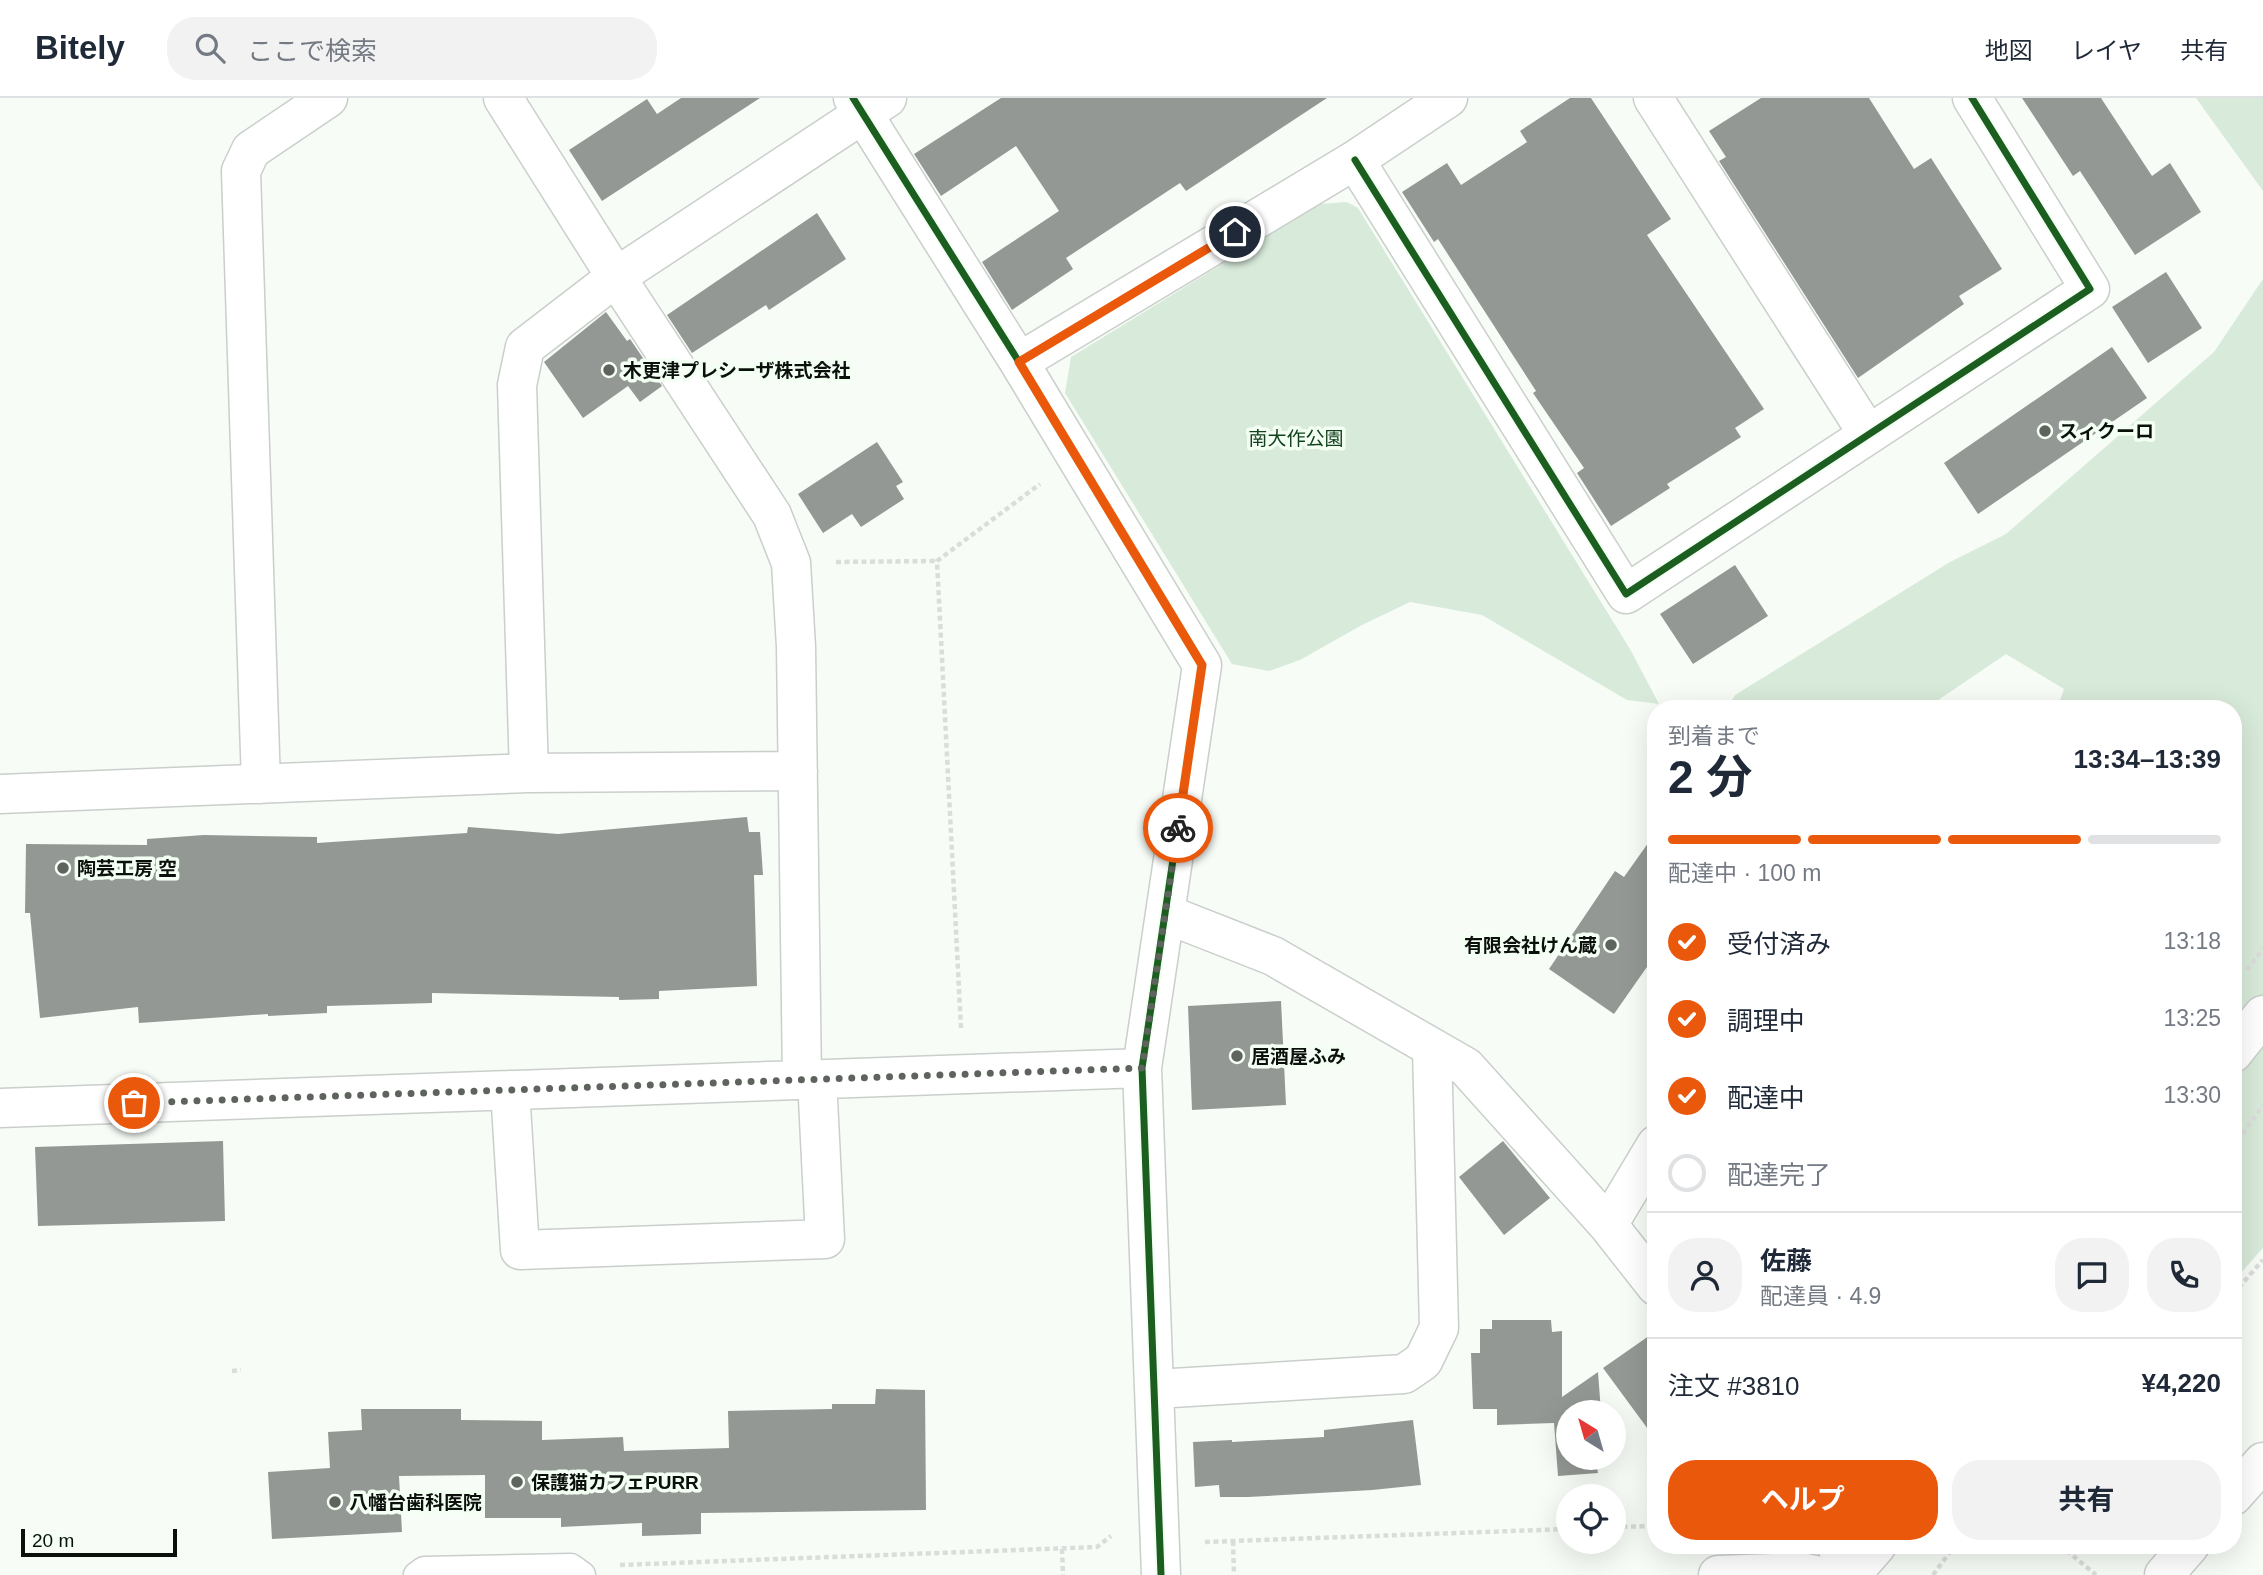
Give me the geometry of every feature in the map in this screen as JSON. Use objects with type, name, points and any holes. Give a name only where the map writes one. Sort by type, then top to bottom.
[{"type":"street","points":[[261,784],[241,171],[251,150],[328,98]]},
{"type":"street","points":[[503,98],[772,515],[794,562],[809,1079],[825,1239],[520,1250],[510,1090]]},
{"type":"street","points":[[1019,362],[1355,160],[1448,98]]},
{"type":"street","points":[[1653,98],[1868,434]]},
{"type":"street","points":[[1355,160],[1626,594],[2090,289],[1972,98]]},
{"type":"street","points":[[529,773],[517,385],[525,347],[616,277],[868,103],[1019,362],[1202,665],[1142,1068],[1161,1575]]},
{"type":"street","points":[[0,794],[529,773],[798,771]]},
{"type":"street","points":[[1166,914],[1273,956],[1466,1067],[1608,1226],[1647,1275]]},
{"type":"street","points":[[2242,1042],[2263,1015]]},
{"type":"street","points":[[1156,1389],[1404,1374],[1423,1362],[1438,1328],[1432,1048]]},
{"type":"street","points":[[0,1108],[1142,1068]]},
{"type":"street","points":[[1608,1226],[1647,1160]]},
{"type":"street","points":[[2242,1486],[2263,1462]]},
{"type":"street","points":[[1839,1554],[1845,1575]]},
{"type":"street","points":[[1851,1575],[1869,1554]]},
{"type":"street","points":[[2164,1575],[2182,1554]]},
{"type":"street","points":[[1718,1575],[1800,1572],[1815,1575]]},
{"type":"lane","points":[[417,1575],[424,1570],[571,1567],[582,1575]]},
{"type":"path","points":[[794,562],[937,561],[1045,481]]},
{"type":"path","points":[[937,561],[964,1075]]},
{"type":"path","points":[[2242,1135],[2263,1105]]},
{"type":"path","points":[[2242,1284],[2263,1260]]},
{"type":"path","points":[[232,1371],[241,1370]]},
{"type":"path","points":[[1626,1527],[1647,1526]]},
{"type":"path","points":[[1197,1531],[1205,1542],[1556,1529]]},
{"type":"path","points":[[617,1566],[1097,1547],[1116,1532]]},
{"type":"path","points":[[1233,1541],[1234,1575]]},
{"type":"path","points":[[1062,1549],[1063,1575]]},
{"type":"path","points":[[1933,1575],[1949,1554]]},
{"type":"path","points":[[2071,1554],[2096,1575]]},
{"type":"green space","points":[[2196,98],[2263,98],[2263,191]]},
{"type":"green space","name":"南大作公園","points":[[1347,202],[1358,208],[1630,649],[1657,700],[1647,700],[1647,702],[1627,700],[1482,615],[1410,602],[1300,660],[1269,671],[1232,664],[1065,393],[1071,357],[1320,204]]},
{"type":"green space","points":[[2263,279],[2263,1248],[2242,1272],[2242,700],[2060,700],[2064,689],[2006,654],[1938,700],[1732,700],[1735,695],[1950,562],[2006,534],[2214,352]]},
{"type":"building","points":[[681,98],[760,98],[602,201],[569,150],[647,99],[657,114]]},
{"type":"building","points":[[1001,98],[1327,98],[1186,191],[1180,183],[1066,258],[1073,269],[1012,310],[982,262],[1059,211],[1016,146],[941,196],[914,154]]},
{"type":"building","points":[[1570,98],[1591,98],[1671,219],[1647,235],[1764,409],[1735,428],[1741,437],[1667,484],[1670,488],[1611,526],[1577,473],[1584,468],[1533,393],[1536,391],[1438,239],[1434,242],[1402,192],[1447,163],[1461,185],[1527,142],[1520,131]]},
{"type":"building","points":[[1761,98],[1869,98],[1914,169],[1931,158],[2002,269],[1959,296],[1964,304],[1858,378],[1719,161],[1726,157],[1709,131]]},
{"type":"building","points":[[2022,98],[2101,98],[2152,176],[2170,163],[2201,212],[2135,255],[2080,171],[2073,176]]},
{"type":"building","points":[[817,213],[846,259],[769,310],[766,305],[692,353],[667,315]]},
{"type":"building","points":[[2166,272],[2202,328],[2148,363],[2112,307]]},
{"type":"building","name":"木更津プレシーザ株式会社","points":[[606,312],[627,341],[630,339],[662,386],[640,402],[628,386],[583,418],[544,362]]},
{"type":"building","name":"スィクーロ","points":[[2112,347],[2147,398],[1978,514],[1944,463]]},
{"type":"building","points":[[877,442],[903,482],[896,486],[904,499],[861,527],[852,514],[823,533],[798,494]]},
{"type":"building","points":[[1735,565],[1768,616],[1693,664],[1660,614]]},
{"type":"building","points":[[747,817],[749,832],[760,832],[763,875],[754,875],[757,986],[659,991],[659,999],[619,1000],[619,997],[432,993],[432,1003],[327,1006],[327,1013],[268,1014],[139,1023],[138,1007],[40,1018],[30,913],[25,913],[26,844],[147,845],[147,839],[204,835],[317,837],[317,843],[467,833],[468,827],[558,834]]},
{"type":"building","name":"有限会社けん蔵","points":[[1647,845],[1647,967],[1614,1014],[1549,969],[1615,871],[1624,877]]},
{"type":"building","name":"居酒屋ふみ","points":[[1281,1001],[1286,1105],[1192,1110],[1188,1006]]},
{"type":"building","points":[[223,1141],[225,1221],[38,1226],[35,1147]]},
{"type":"building","points":[[1503,1141],[1550,1198],[1504,1235],[1459,1177]]},
{"type":"building","points":[[1492,1320],[1551,1320],[1552,1332],[1562,1331],[1562,1397],[1598,1372],[1600,1400],[1556,1400],[1556,1450],[1554,1423],[1497,1425],[1497,1409],[1473,1409],[1471,1353],[1480,1353],[1480,1329],[1492,1329]]},
{"type":"building","points":[[1647,1337],[1647,1428],[1603,1368]]},
{"type":"building","points":[[876,1389],[925,1390],[926,1510],[701,1513],[701,1534],[642,1536],[642,1523],[561,1527],[561,1518],[485,1518],[485,1475],[399,1476],[402,1532],[272,1539],[268,1472],[330,1468],[328,1432],[362,1430],[361,1409],[461,1409],[461,1420],[542,1421],[542,1440],[623,1437],[624,1451],[729,1448],[728,1411],[832,1409],[832,1404],[875,1404]]},
{"type":"building","points":[[1413,1420],[1421,1485],[1248,1497],[1220,1497],[1219,1485],[1195,1487],[1193,1442],[1324,1437],[1324,1430]]},
{"type":"building","points":[[1558,1470],[1598,1470],[1598,1473],[1558,1476]]},
{"type":"cycle path","points":[[853,98],[1019,362],[1202,665],[1142,1068],[1161,1575]]},
{"type":"cycle path","points":[[1355,160],[1626,594],[2090,289],[1972,98]]},
{"type":"way so far","points":[[134,1103],[1142,1068],[1178,828]]},
{"type":"place","name":"木更津プレシーザ株式会社","points":[[609,370]]},
{"type":"place","name":"スィクーロ","points":[[2045,431]]},
{"type":"place","name":"陶芸工房 空","points":[[63,868]]},
{"type":"place","name":"有限会社けん蔵","points":[[1611,945]]},
{"type":"place","name":"居酒屋ふみ","points":[[1237,1056]]},
{"type":"place","name":"保護猫カフェPURR","points":[[517,1482]]},
{"type":"place","name":"八幡台歯科医院","points":[[335,1502]]},
{"type":"route","points":[[1178,828],[1202,665],[1019,362],[1235,232]]}]
